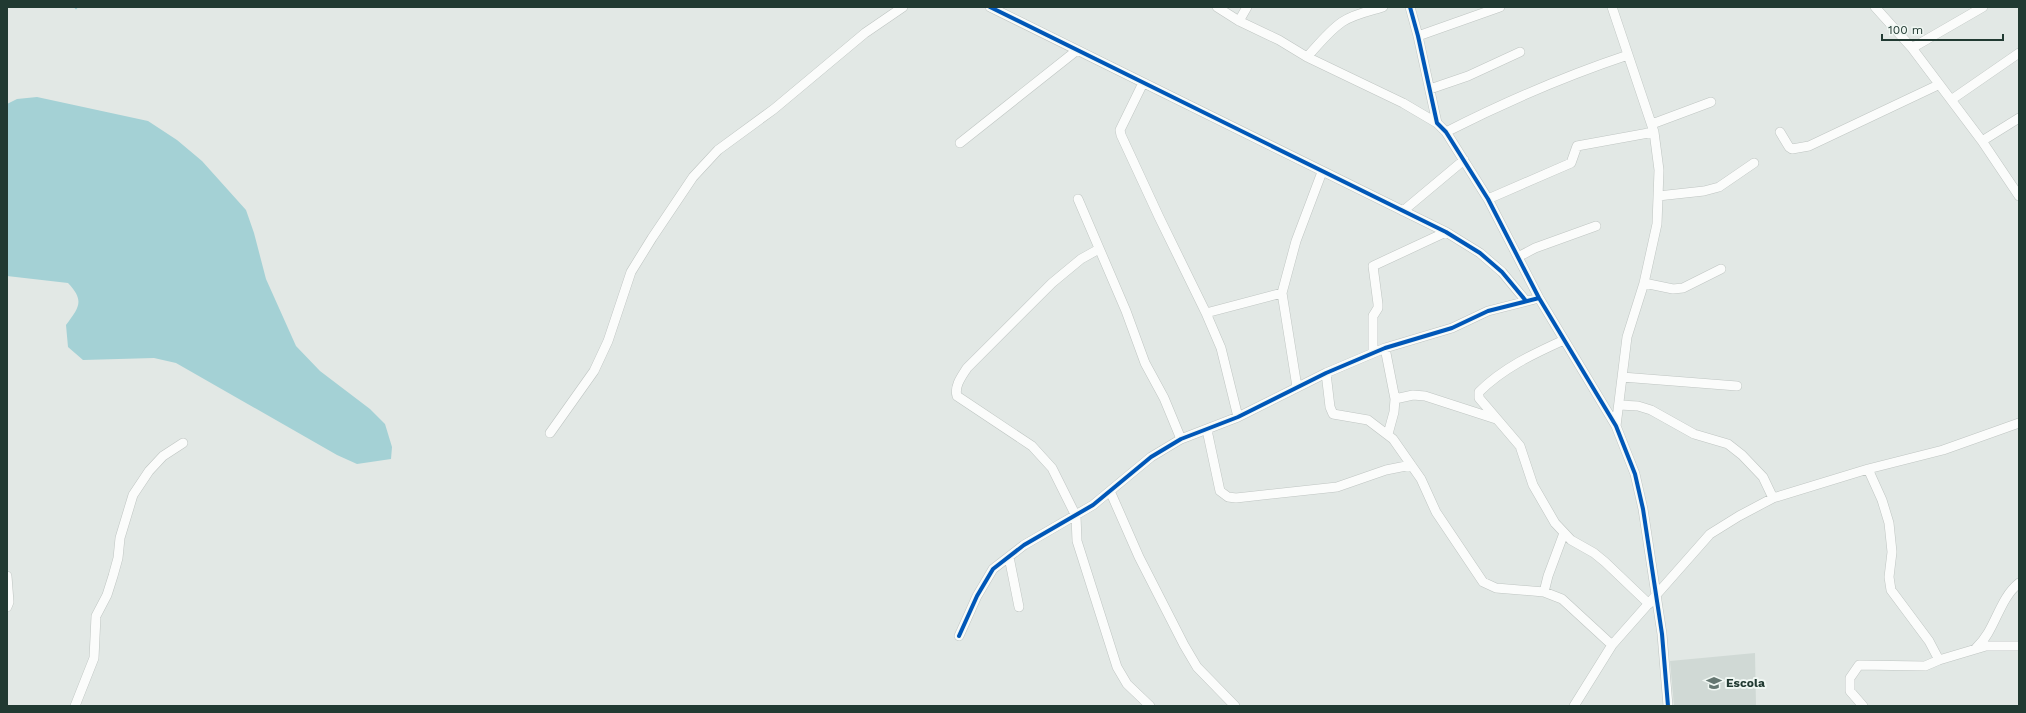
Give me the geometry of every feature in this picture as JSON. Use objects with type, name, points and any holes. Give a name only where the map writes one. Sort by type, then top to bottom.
[{"type":"street","points":[[550,433],[594,371],[608,341],[631,272],[693,177],[718,150],[774,110],[865,33],[903,7]]},
{"type":"street","points":[[990,7],[1076,51],[1446,232],[1480,253],[1491,262],[1502,272],[1526,300]]},
{"type":"street","points":[[1218,7],[1239,21],[1279,40],[1307,57],[1403,103],[1437,123],[1446,132],[1488,199],[1538,298],[1616,426],[1635,474],[1643,509],[1656,595],[1668,706]]},
{"type":"street","points":[[1239,21],[1247,7]]},
{"type":"street","points":[[1307,57],[1326,36],[1343,22],[1363,13],[1383,7]]},
{"type":"street","points":[[1410,7],[1418,36],[1437,123]]},
{"type":"street","points":[[1418,36],[1500,7]]},
{"type":"street","points":[[1612,7],[1653,128],[1659,170],[1657,224],[1644,283],[1628,337],[1616,426]]},
{"type":"street","points":[[1875,7],[1912,48],[1938,85],[1982,141],[2019,196]]},
{"type":"street","points":[[1912,48],[1983,7]]},
{"type":"street","points":[[960,143],[1076,51]]},
{"type":"street","points":[[1430,89],[1468,76],[1520,52]]},
{"type":"street","points":[[1951,100],[2019,53]]},
{"type":"street","points":[[1446,132],[1483,113],[1573,74],[1628,55]]},
{"type":"street","points":[[1143,83],[1122,125],[1121,135],[1206,313],[1221,348],[1238,417]]},
{"type":"street","points":[[1780,132],[1789,147],[1792,149],[1809,146],[1938,85]]},
{"type":"street","points":[[1488,199],[1571,163],[1577,146],[1653,128],[1711,102]]},
{"type":"street","points":[[1982,141],[2019,118]]},
{"type":"street","points":[[1402,211],[1464,160]]},
{"type":"street","points":[[1658,196],[1704,191],[1719,187],[1754,163]]},
{"type":"street","points":[[1298,387],[1282,293],[1296,241],[1322,172]]},
{"type":"street","points":[[1078,199],[1126,312],[1145,363],[1164,398],[1181,439]]},
{"type":"street","points":[[1518,257],[1535,248],[1596,226]]},
{"type":"street","points":[[1373,353],[1373,316],[1378,308],[1378,304],[1373,266],[1446,232]]},
{"type":"street","points":[[1099,249],[1081,259],[1052,283],[967,368],[956,390],[957,396],[1032,446],[1052,468],[1076,516],[1077,541],[1117,666],[1127,684],[1150,706]]},
{"type":"street","points":[[1644,283],[1673,289],[1683,288],[1721,269]]},
{"type":"street","points":[[1206,313],[1282,293]]},
{"type":"street","points":[[959,636],[976,596],[993,569],[1024,545],[1076,516],[1110,491],[1151,457],[1181,439],[1238,417],[1326,373],[1385,348],[1452,328],[1488,311],[1538,298]]},
{"type":"street","points":[[1564,340],[1518,362],[1479,392],[1479,398],[1483,405],[1520,446],[1533,485],[1555,523],[1571,540],[1594,553],[1605,562],[1649,604]]},
{"type":"street","points":[[1385,348],[1395,399],[1394,412],[1388,434]]},
{"type":"street","points":[[1326,373],[1330,407],[1333,414],[1368,420],[1388,434],[1421,479],[1436,512],[1483,582],[1496,588],[1544,592],[1562,599],[1612,645]]},
{"type":"street","points":[[1622,377],[1737,386]]},
{"type":"street","points":[[1395,399],[1413,395],[1425,396],[1497,419]]},
{"type":"street","points":[[1619,405],[1638,406],[1651,410],[1694,434],[1728,444],[1742,455],[1763,477],[1773,498]]},
{"type":"street","points":[[1574,706],[1612,645],[1710,534],[1739,516],[1773,498],[1868,470],[1944,450],[2019,423]]},
{"type":"street","points":[[1207,430],[1220,491],[1228,497],[1236,498],[1337,487],[1386,470],[1411,465]]},
{"type":"street","points":[[75,706],[94,658],[96,616],[107,595],[113,576],[118,558],[120,538],[133,495],[149,471],[163,456],[183,442]]},
{"type":"street","points":[[1868,470],[1882,500],[1889,523],[1892,552],[1889,577],[1891,590],[1929,641],[1939,660]]},
{"type":"street","points":[[1110,491],[1139,556],[1184,645],[1197,667],[1235,706]]},
{"type":"street","points":[[1544,592],[1548,576],[1564,533]]},
{"type":"street","points":[[1009,557],[1019,607]]},
{"type":"street","points":[[7,576],[9,602],[7,607]]},
{"type":"street","points":[[1973,650],[1984,640],[2009,592],[2019,583]]},
{"type":"street","points":[[1863,706],[1850,691],[1850,678],[1859,666],[1925,666],[1939,660],[1986,646],[2019,646]]},
{"type":"shaded area","name":"Escola","points":[[1755,653],[1756,706],[1674,706],[1670,661]]},
{"type":"water","points":[[37,97],[148,121],[177,140],[202,161],[246,210],[254,233],[266,279],[296,346],[320,371],[370,409],[385,424],[392,447],[391,459],[357,464],[337,455],[176,363],[154,358],[83,360],[68,347],[66,325],[77,309],[78,299],[77,295],[68,283],[7,276],[7,104],[17,99]]},
{"type":"cycle path","points":[[990,7],[1446,232],[1480,253],[1502,272],[1526,301]]},
{"type":"cycle path","points":[[1410,7],[1418,36],[1437,123],[1446,132],[1488,199],[1539,298],[1616,426],[1635,474],[1643,509],[1662,634],[1668,706]]},
{"type":"cycle path","points":[[959,636],[977,596],[993,569],[1024,545],[1093,505],[1151,457],[1181,439],[1238,417],[1326,373],[1385,348],[1452,328],[1488,311],[1539,298]]},
{"type":"place","name":"Escola","points":[[1714,683]]}]
